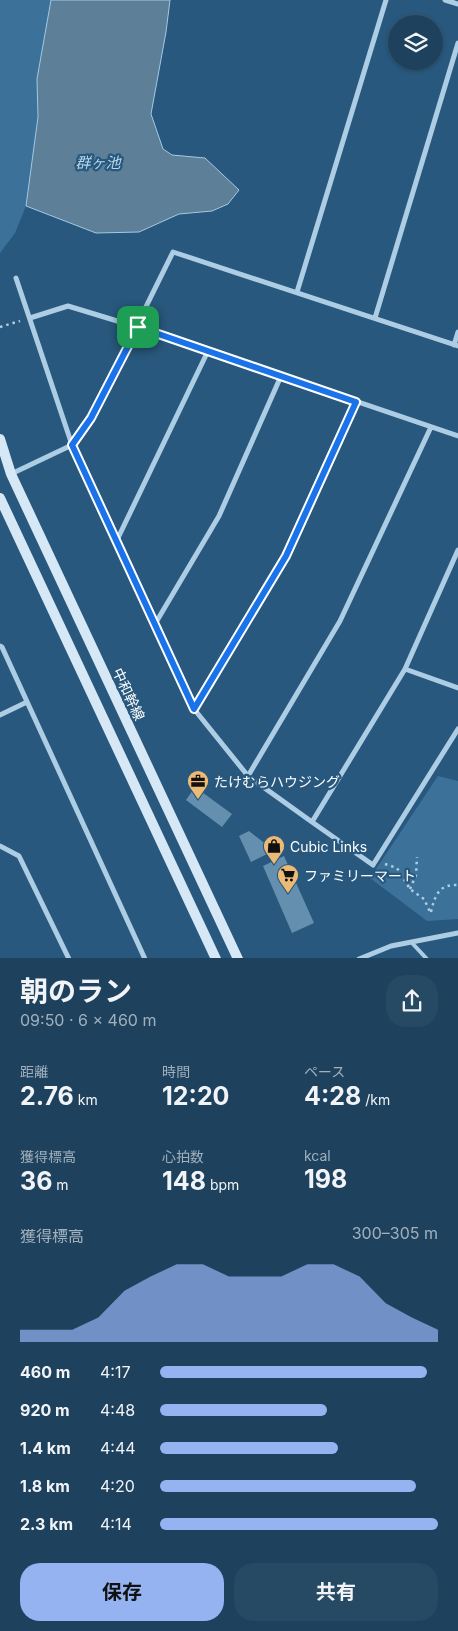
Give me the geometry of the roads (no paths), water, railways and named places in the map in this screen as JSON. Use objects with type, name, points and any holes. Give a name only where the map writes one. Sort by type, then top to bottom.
[{"type":"main road","name":"中和幹線","points":[[0,439],[11,474],[238,958]]},
{"type":"main road","points":[[0,498],[216,958]]},
{"type":"street","points":[[297,292],[386,0]]},
{"type":"street","points":[[445,0],[458,4]]},
{"type":"street","points":[[375,318],[458,43]]},
{"type":"street","points":[[11,474],[72,445],[91,418],[138,327],[173,252],[456,346],[458,332]]},
{"type":"street","points":[[16,278],[72,445],[194,709],[248,776],[373,865],[458,729]]},
{"type":"street","points":[[30,318],[68,306],[138,327],[458,436]]},
{"type":"street","points":[[117,540],[208,351]]},
{"type":"street","points":[[155,624],[219,516],[281,376]]},
{"type":"street","points":[[194,709],[286,556],[356,402]]},
{"type":"street","points":[[248,776],[340,621],[431,427]]},
{"type":"street","points":[[312,822],[405,668],[458,550]]},
{"type":"street","points":[[0,646],[145,958]]},
{"type":"street","points":[[405,668],[458,688]]},
{"type":"street","points":[[0,714],[27,702]]},
{"type":"street","points":[[0,846],[19,856],[69,958]]},
{"type":"street","points":[[359,958],[391,946],[458,933]]},
{"type":"lane","points":[[412,943],[427,958]]},
{"type":"water","name":"群ヶ池","points":[[51,0],[170,0],[151,114],[163,149],[172,155],[205,158],[239,190],[228,204],[212,211],[179,214],[139,232],[96,233],[26,206],[38,117],[37,79]]},
{"type":"place","name":"たけむらハウジング","points":[[198,800]]},
{"type":"place","name":"Cubic Links","points":[[274,865]]},
{"type":"place","name":"ファミリーマート","points":[[288,894]]}]
